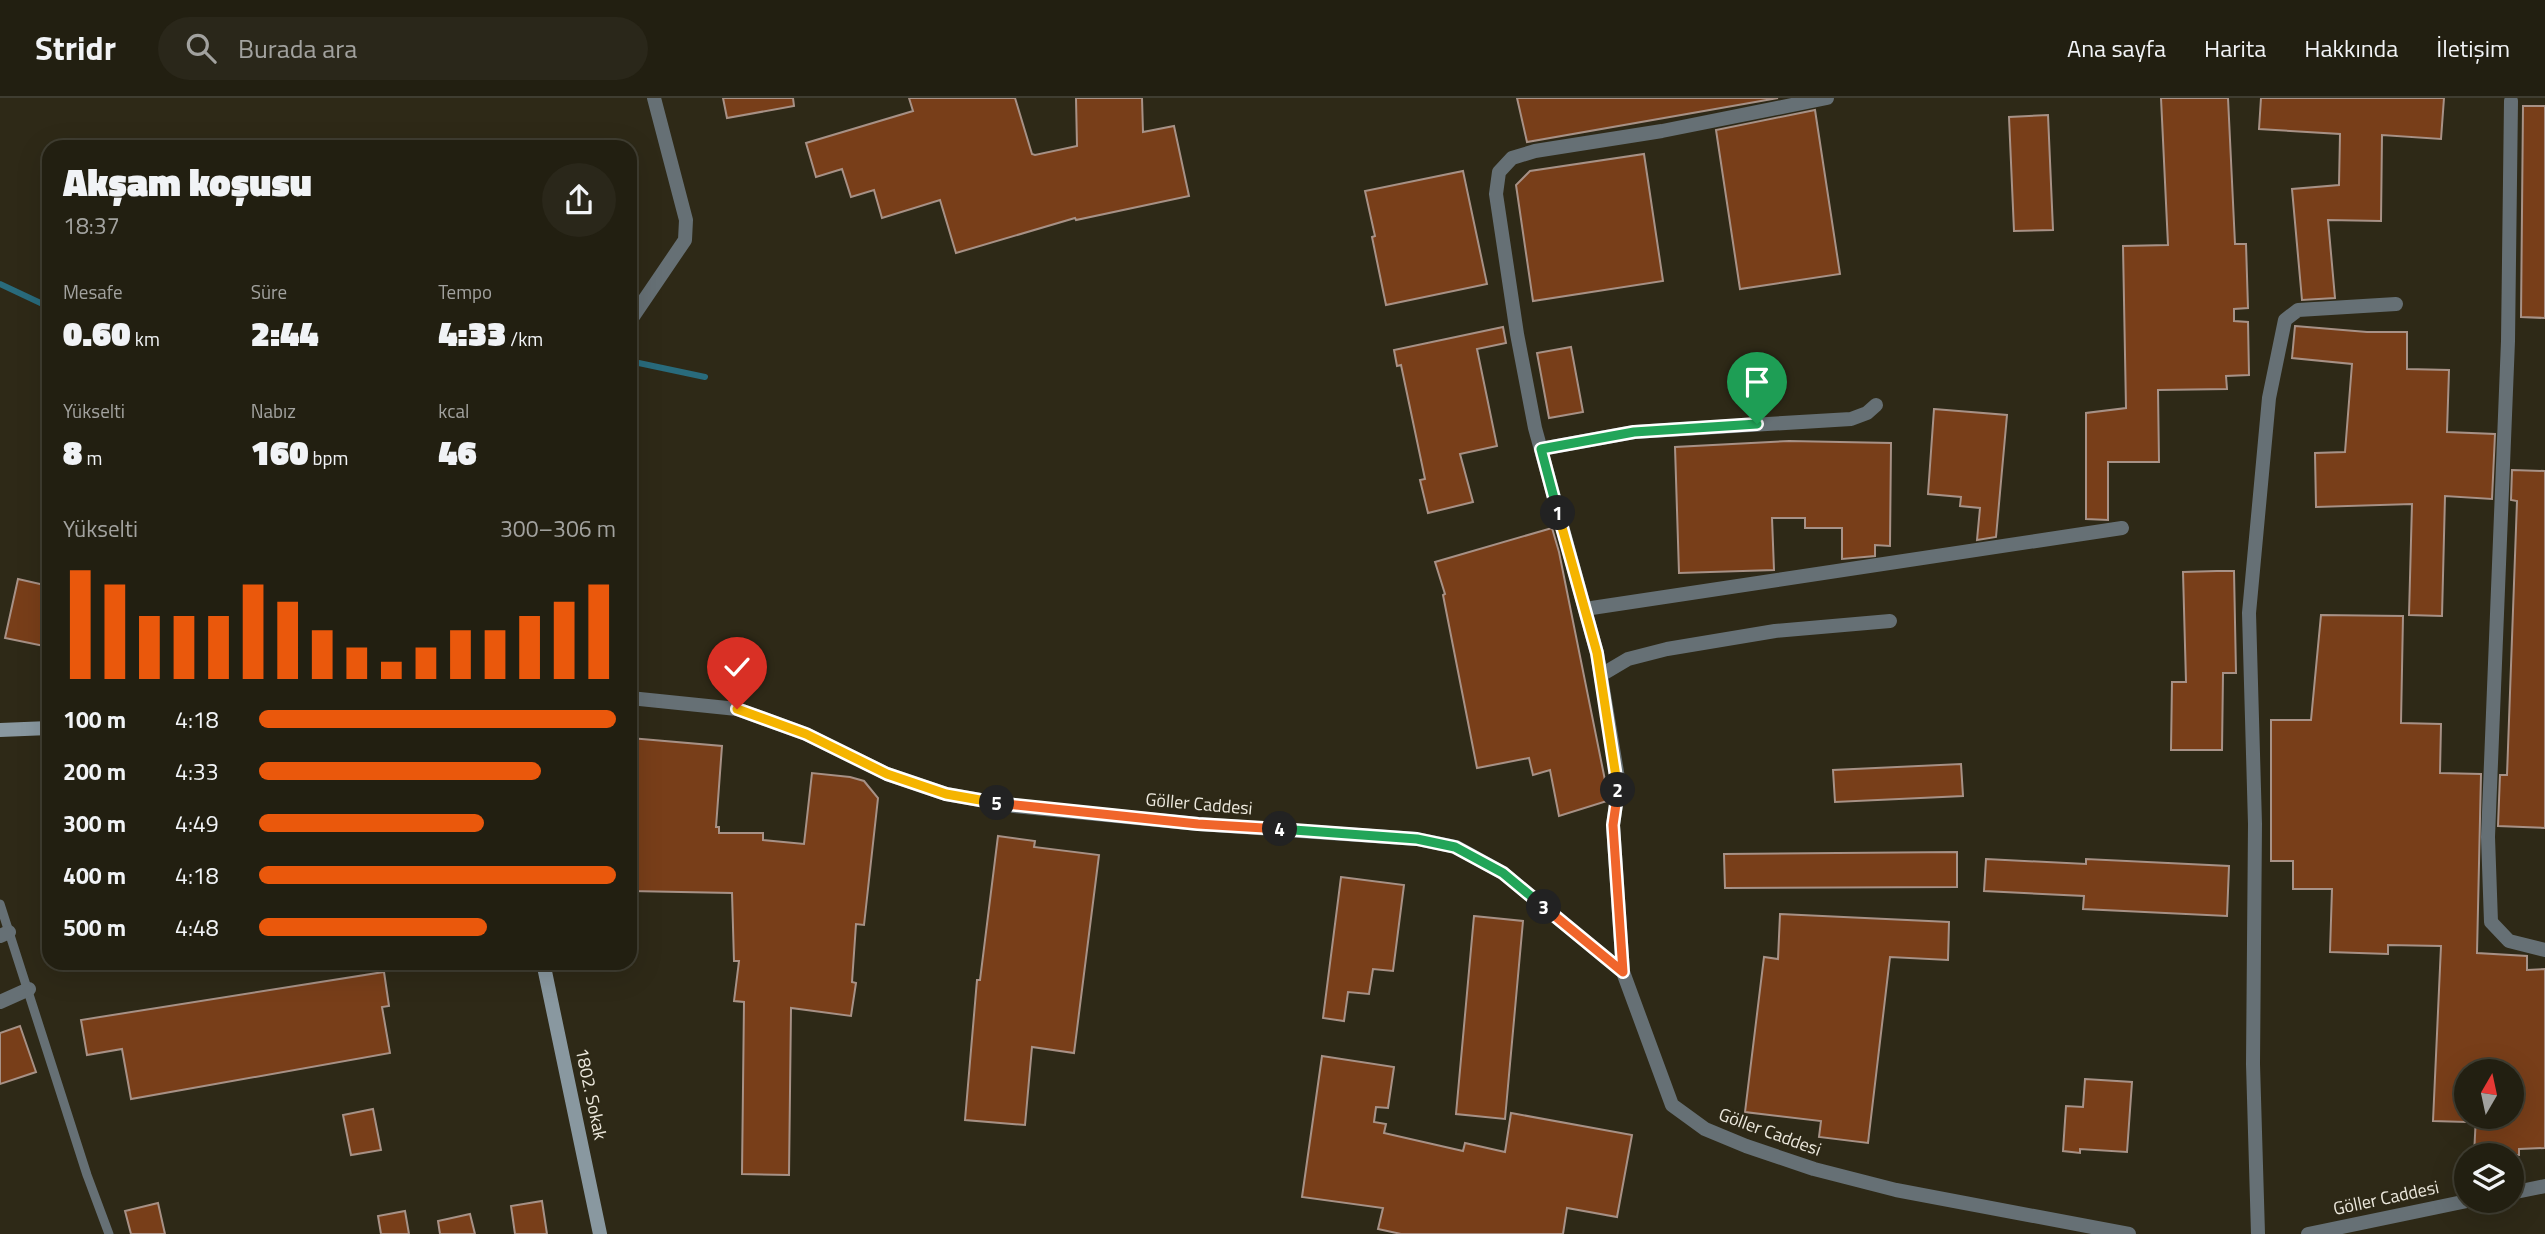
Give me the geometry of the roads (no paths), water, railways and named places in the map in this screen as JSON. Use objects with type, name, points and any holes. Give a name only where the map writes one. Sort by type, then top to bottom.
[{"type":"street","points":[[637,311],[685,240],[686,220],[654,98]]},
{"type":"street","points":[[1623,972],[1613,825],[1619,784],[1601,675],[1541,449],[1517,334],[1496,194],[1499,172],[1511,158],[1535,151],[1662,131],[1827,98]]},
{"type":"street","points":[[2511,101],[2508,341],[2488,838],[2491,922],[2509,941],[2545,950]]},
{"type":"street","points":[[2258,1234],[2253,1064],[2255,824],[2249,613],[2269,398],[2285,320],[2298,310],[2396,304]]},
{"type":"street","points":[[1541,449],[1634,432],[1851,419],[1867,413],[1876,405]]},
{"type":"street","points":[[1585,609],[2122,528]]},
{"type":"street","points":[[1601,675],[1628,659],[1667,649],[1775,631],[1890,621]]},
{"type":"street","name":"Göller Caddesi","points":[[637,699],[737,709],[806,734],[887,774],[946,794],[1013,806],[1198,824],[1417,839],[1455,847],[1503,873],[1623,972],[1672,1105],[1705,1129],[1745,1146],[1814,1169],[1896,1190],[2129,1234]]},
{"type":"street","points":[[0,730],[42,728]]},
{"type":"street","name":"1802. Sokak","points":[[545,970],[600,1234]]},
{"type":"street","points":[[0,1002],[29,989]]},
{"type":"street","points":[[2524,1190],[2545,1186]]},
{"type":"street","name":"Göller Caddesi","points":[[2308,1234],[2454,1204]]},
{"type":"lane","points":[[0,904],[5,934],[29,989],[87,1175],[109,1234]]},
{"type":"waterway","points":[[0,284],[42,304]]},
{"type":"waterway","points":[[637,363],[705,377]]}]
